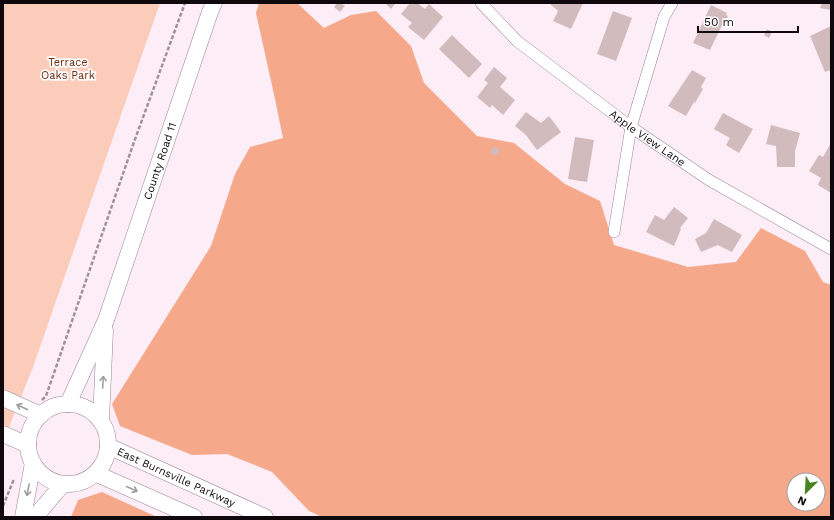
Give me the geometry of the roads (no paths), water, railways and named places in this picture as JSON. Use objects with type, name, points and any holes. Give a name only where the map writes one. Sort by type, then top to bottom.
[{"type":"street","name":"County Road 11","points":[[68,404],[106,320],[214,3]]},
{"type":"street","name":"Apple View Lane","points":[[481,3],[517,41],[631,127],[710,180],[831,249]]},
{"type":"street","points":[[614,232],[631,127],[664,17],[672,3]]},
{"type":"street","name":"County Road 11","points":[[101,421],[106,320]]},
{"type":"street","points":[[3,398],[37,413],[58,405],[72,404],[85,407],[96,415],[104,425],[108,438],[108,451],[104,463],[96,474],[86,481],[73,485],[63,484],[48,479],[37,470],[30,459],[28,445],[30,432],[36,420],[37,413]]},
{"type":"street","points":[[3,434],[28,445]]},
{"type":"street","name":"East Burnsville Parkway","points":[[108,446],[265,517]]},
{"type":"street","points":[[23,517],[33,463]]},
{"type":"street","points":[[96,474],[194,517]]},
{"type":"street","points":[[37,517],[40,511],[63,484]]},
{"type":"park label","name":"Terrace Oaks Park","points":[[68,68]]}]
